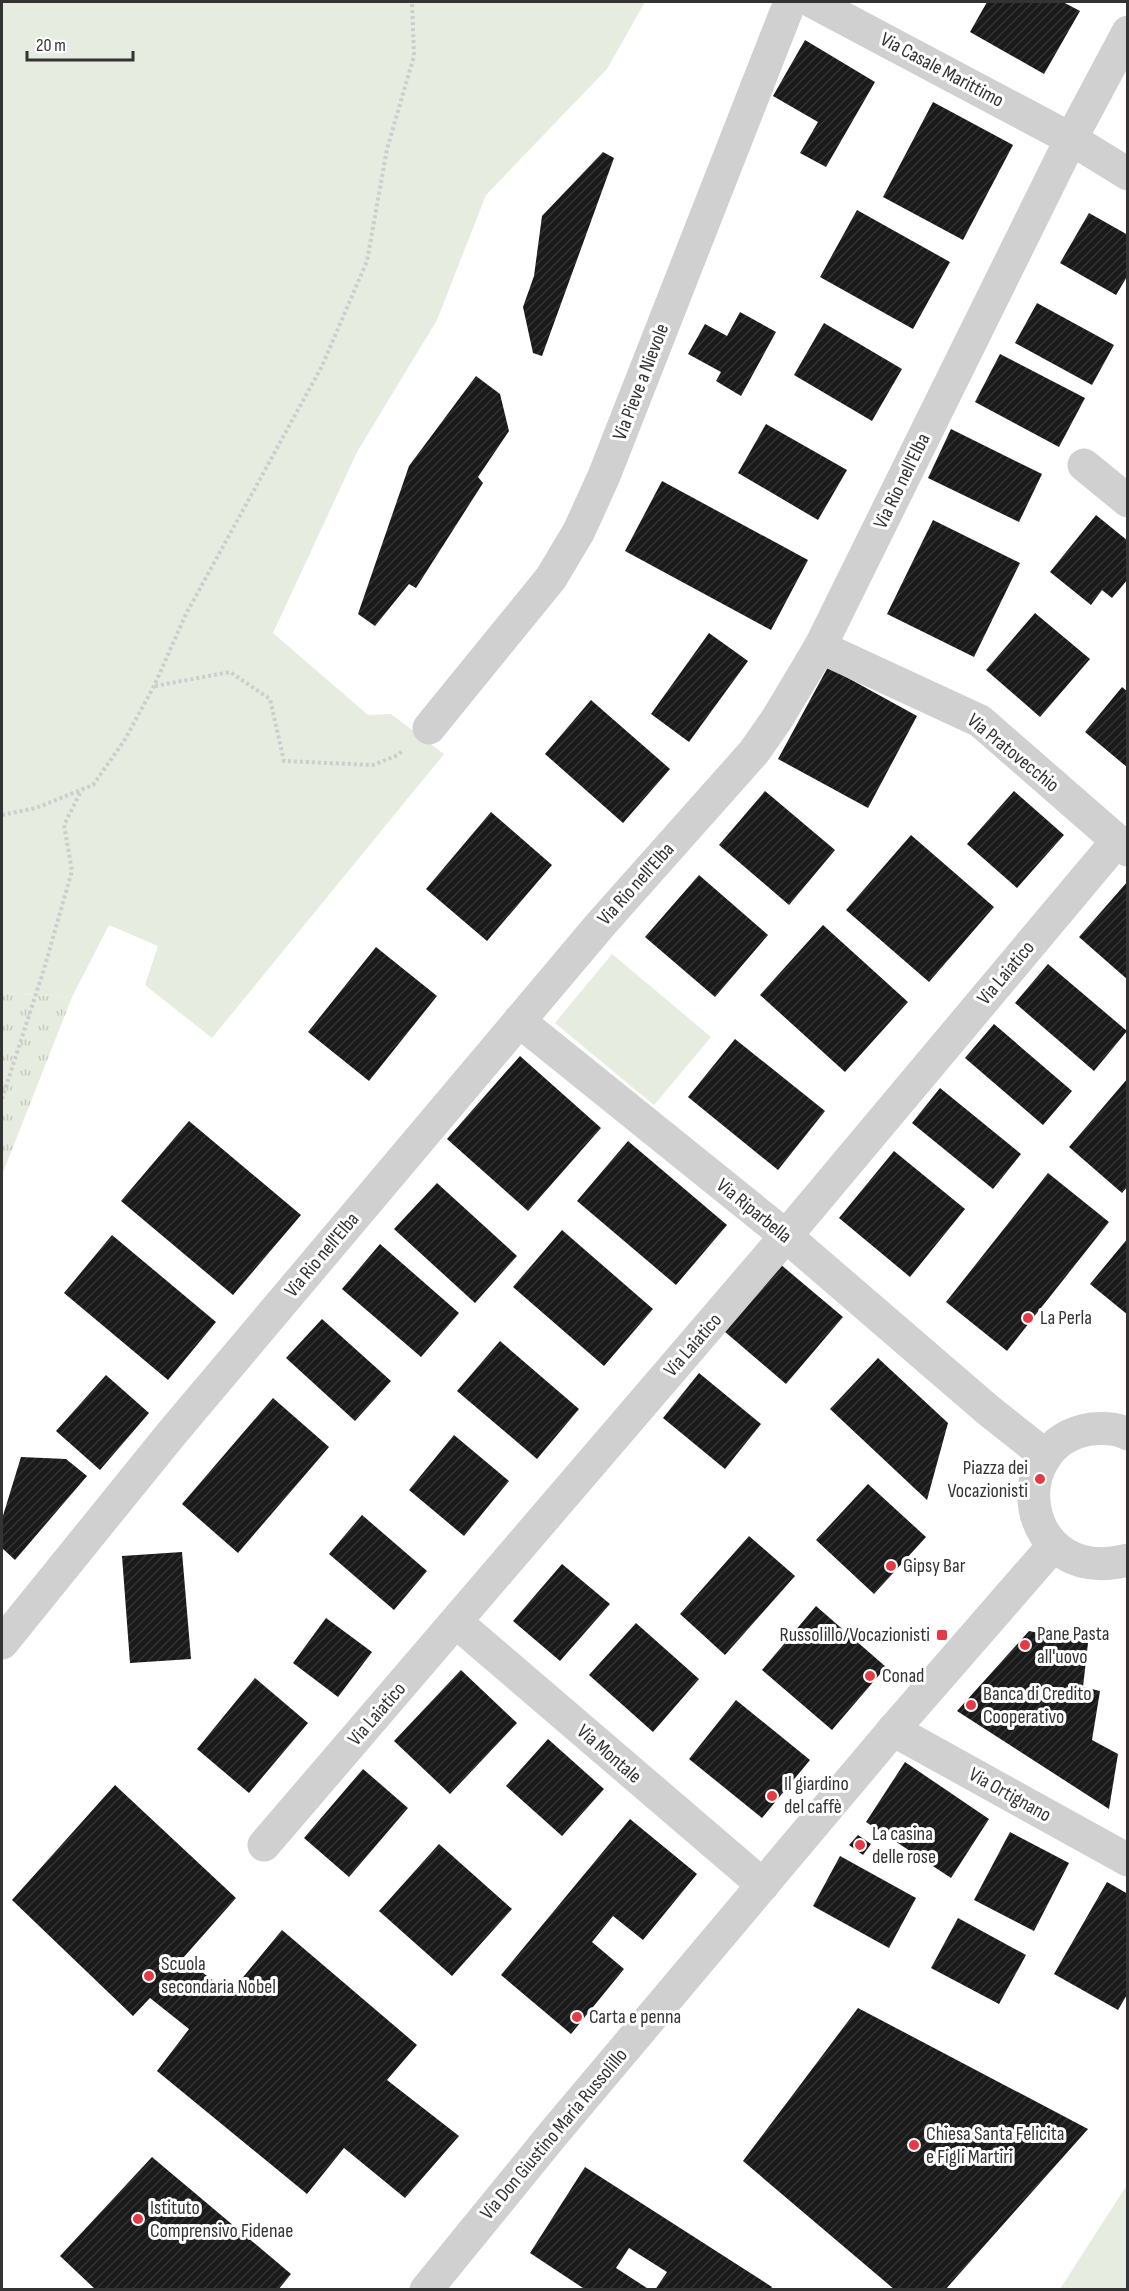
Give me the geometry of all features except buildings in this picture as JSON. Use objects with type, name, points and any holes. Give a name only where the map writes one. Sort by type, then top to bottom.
[{"type":"street","name":"Via Pieve a Nievole","points":[[429,728],[551,578],[579,531],[604,476],[790,2]]},
{"type":"street","name":"Via Casale Marittimo","points":[[813,2],[1071,139],[1128,174]]},
{"type":"street","name":"Via Rio nell'Elba","points":[[2,1643],[172,1433],[519,1021],[601,924],[754,752],[782,711],[820,647],[1071,139],[1128,32]]},
{"type":"street","points":[[1084,465],[1128,501]]},
{"type":"street","name":"Via Pratovecchio","points":[[820,647],[980,721],[1122,845]]},
{"type":"street","name":"Via Laiatico","points":[[264,1845],[1122,845]]},
{"type":"street","name":"Via Riparbella","points":[[519,1021],[786,1236],[984,1407],[1046,1456]]},
{"type":"street","points":[[1128,1434],[1103,1428],[1081,1431],[1061,1441],[1046,1456],[1036,1476],[1033,1497],[1036,1518],[1053,1546],[1081,1562],[1104,1566],[1128,1560]]},
{"type":"street","name":"Via Don Giustino Maria Russolillo","points":[[426,2289],[762,1885],[1053,1546]]},
{"type":"street","name":"Via Montale","points":[[456,1622],[762,1885]]},
{"type":"street","name":"Via Ortignano","points":[[893,1730],[1128,1860]]},
{"type":"path","points":[[2,815],[36,808],[93,785],[112,759],[154,686],[186,614],[322,366],[367,261],[387,149],[414,56],[412,2]]},
{"type":"path","points":[[154,686],[230,672],[270,699],[284,760],[373,765],[398,755],[429,728]]},
{"type":"path","points":[[2,1099],[44,969],[72,871],[64,825],[81,790]]},
{"type":"green space","points":[[2,2],[645,2],[607,69],[486,195],[437,320],[357,452],[273,633],[368,715],[391,714],[444,754],[212,1038],[145,985],[158,946],[109,925],[72,997],[2,993]]},
{"type":"green space","points":[[612,954],[711,1037],[654,1105],[555,1023]]},
{"type":"green space","points":[[2,993],[72,997],[2,1175]]},
{"type":"green space","points":[[1127,2185],[1127,2289],[1060,2289]]},
{"type":"place","name":"La Perla","points":[[1028,1318]]},
{"type":"place","name":"Piazza dei Vocazionisti","points":[[1040,1479]]},
{"type":"place","name":"Gipsy Bar","points":[[891,1566]]},
{"type":"place","name":"Russolillo/Vocazionisti","points":[[942,1635]]},
{"type":"place","name":"Pane Pasta all'uovo","points":[[1025,1645]]},
{"type":"place","name":"Conad","points":[[870,1676]]},
{"type":"place","name":"Banca di Credito Cooperativo","points":[[971,1705]]},
{"type":"place","name":"Il giardino del caffè","points":[[772,1796]]},
{"type":"place","name":"La casina delle rose","points":[[860,1845]]},
{"type":"place","name":"Scuola secondaria Nobel","points":[[149,1976]]},
{"type":"place","name":"Carta e penna","points":[[577,2017]]},
{"type":"place","name":"Chiesa Santa Felicita e Figli Martiri","points":[[914,2145]]},
{"type":"place","name":"Istituto Comprensivo Fidenae","points":[[138,2219]]}]
